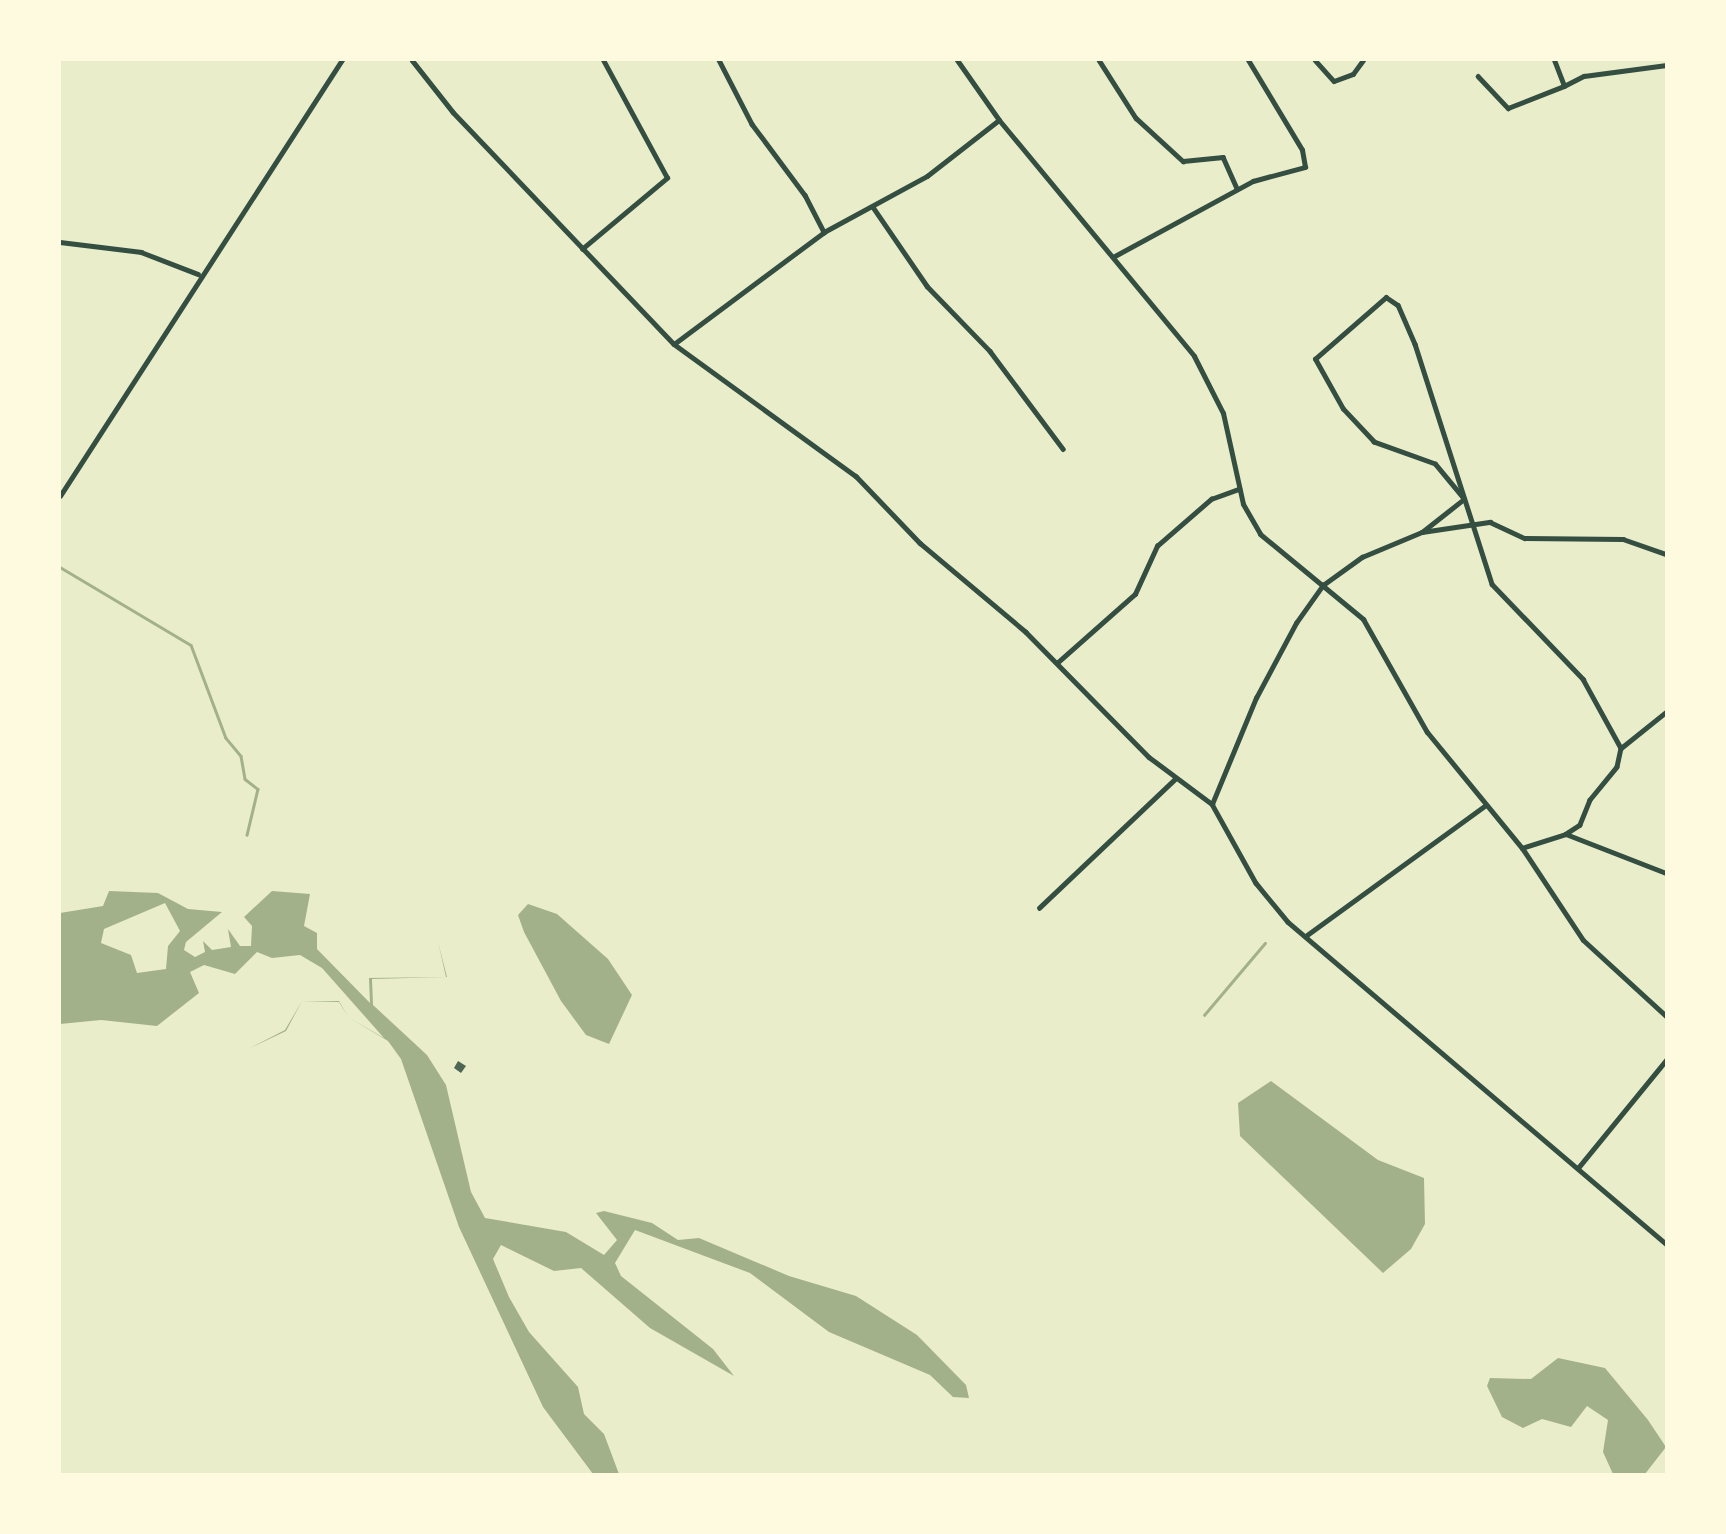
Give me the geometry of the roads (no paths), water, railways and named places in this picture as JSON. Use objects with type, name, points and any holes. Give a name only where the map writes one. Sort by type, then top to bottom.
[{"type":"street","points":[[60,496],[198,274],[314,112],[342,60]]},
{"type":"street","points":[[412,60],[582,249],[674,344],[856,476],[920,543],[1057,663],[1175,779],[1212,804],[1256,883],[1307,936],[1667,1244]]},
{"type":"street","points":[[582,249],[667,178],[603,60]]},
{"type":"street","points":[[719,60],[752,124],[805,195],[824,232]]},
{"type":"street","points":[[957,60],[999,120],[1113,257],[1210,384],[1231,440],[1239,489],[1260,534],[1363,619],[1427,732],[1522,848],[1592,950],[1667,1016]]},
{"type":"street","points":[[1099,60],[1136,118],[1183,161],[1223,157],[1237,189]]},
{"type":"street","points":[[1113,257],[1237,189],[1305,167],[1248,60]]},
{"type":"street","points":[[1315,60],[1334,81],[1353,74],[1363,60]]},
{"type":"street","points":[[1554,60],[1564,86]]},
{"type":"street","points":[[1478,76],[1508,108],[1584,76],[1667,65]]},
{"type":"street","points":[[674,344],[824,232],[927,176],[999,120]]},
{"type":"street","points":[[873,207],[927,286],[990,351],[1063,449]]},
{"type":"street","points":[[60,242],[141,252],[198,274]]},
{"type":"street","points":[[1464,499],[1435,464],[1374,442],[1343,410],[1316,364],[1318,351],[1386,297],[1398,305],[1415,344],[1464,499],[1476,525],[1498,593],[1583,680],[1621,748],[1618,767],[1590,800],[1580,825],[1566,834],[1522,848]]},
{"type":"street","points":[[1057,663],[1135,594],[1157,546],[1211,499],[1239,489]]},
{"type":"street","points":[[1212,804],[1256,698],[1323,585],[1362,557],[1422,531],[1464,499]]},
{"type":"street","points":[[1422,531],[1497,522],[1544,541],[1623,538],[1667,554]]},
{"type":"street","points":[[1621,748],[1667,712]]},
{"type":"street","points":[[1039,908],[1175,779]]},
{"type":"street","points":[[1307,936],[1486,805]]},
{"type":"street","points":[[1566,834],[1667,873]]},
{"type":"street","points":[[1578,1168],[1667,1060]]},
{"type":"waterway","points":[[60,567],[191,645],[226,738],[241,756],[245,779],[258,789],[247,835]]},
{"type":"waterway","points":[[1204,1015],[1265,943]]}]
